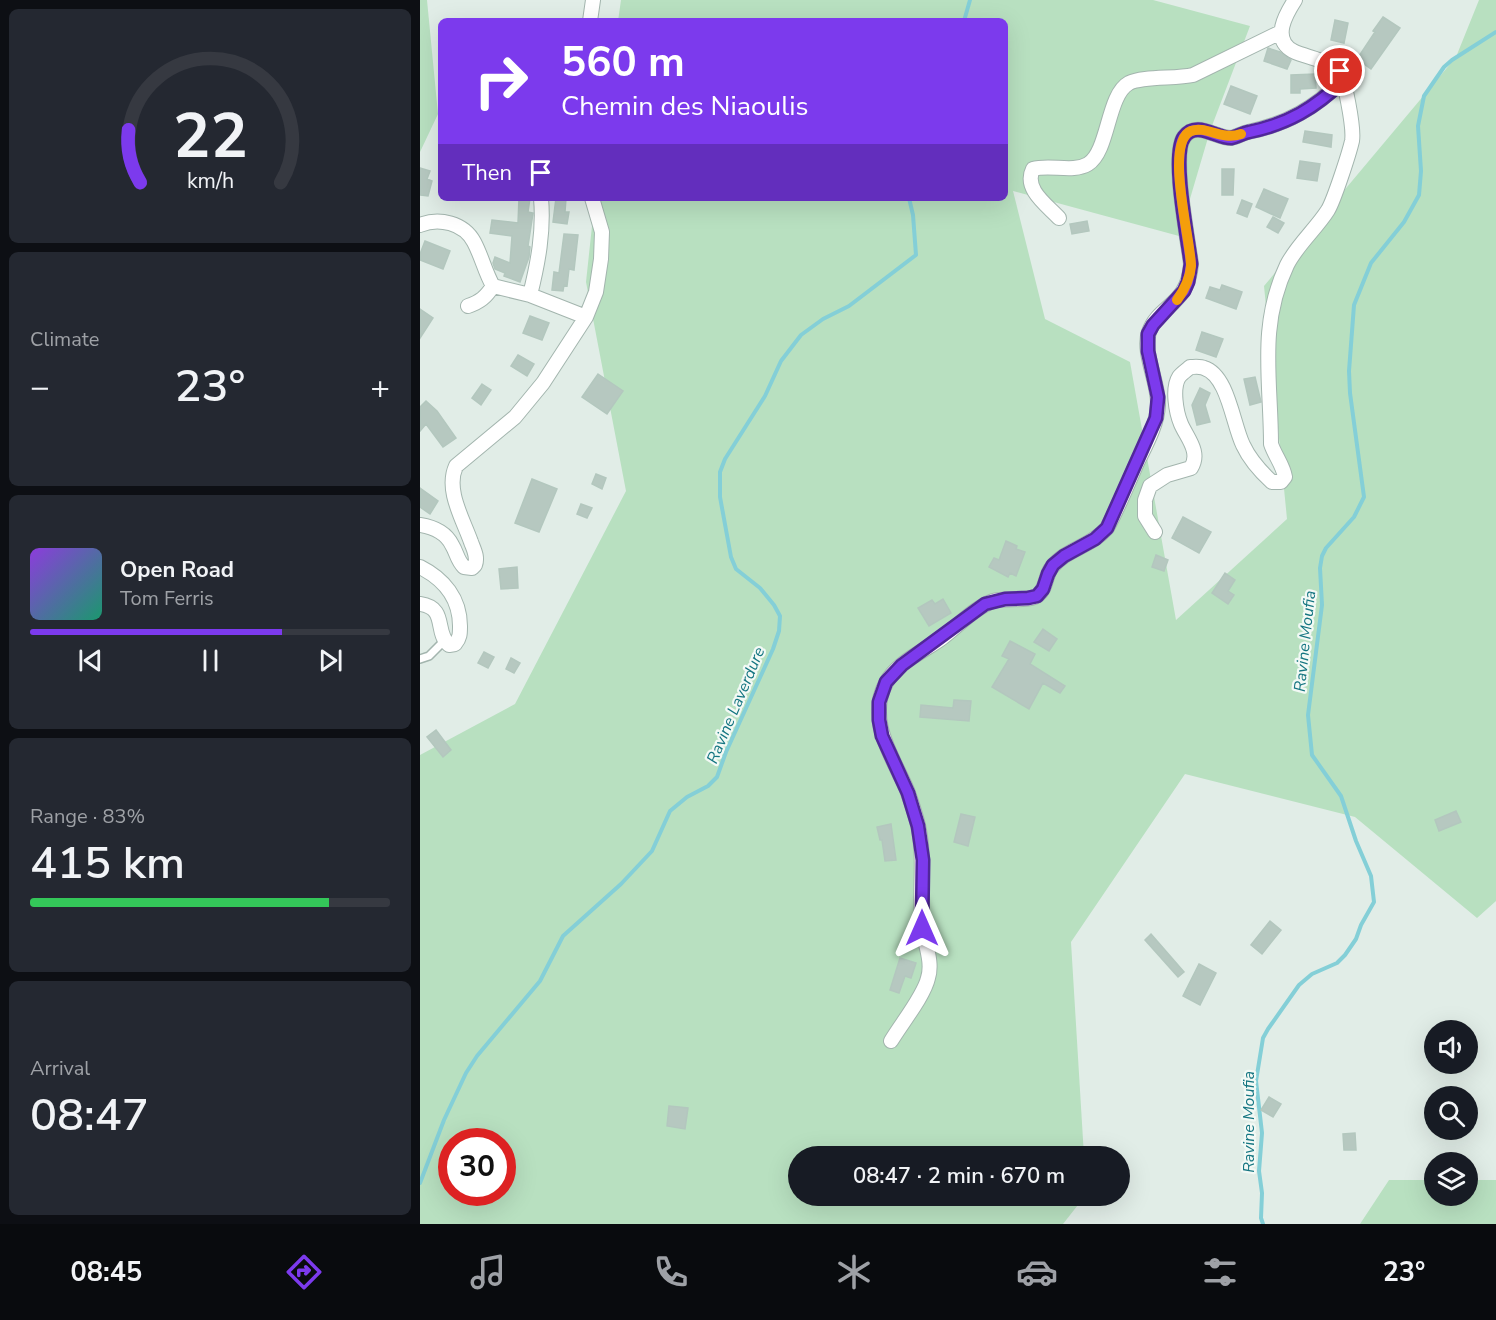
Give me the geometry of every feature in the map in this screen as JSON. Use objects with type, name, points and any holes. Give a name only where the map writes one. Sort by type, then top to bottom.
[{"type":"street","points":[[590,18],[593,0]]},
{"type":"street","points":[[1155,532],[1144,516],[1145,500],[1150,486],[1167,475],[1191,468],[1195,462],[1195,452],[1181,423],[1177,407],[1176,386],[1180,376],[1190,367],[1204,367],[1214,374],[1223,387],[1243,445],[1261,472],[1272,482],[1281,482],[1285,477],[1271,444],[1267,347],[1271,313],[1288,263],[1329,208],[1352,140],[1344,80],[1340,71],[1334,65],[1292,50],[1285,43],[1281,32],[1284,18],[1295,0]]},
{"type":"street","points":[[1059,218],[1033,190],[1029,176],[1033,169],[1042,167],[1070,167],[1088,164],[1098,150],[1120,92],[1128,83],[1193,75],[1281,32]]},
{"type":"street","points":[[891,1041],[925,987],[930,971],[922,928],[923,860],[918,826],[908,793],[882,736],[879,720],[879,702],[886,682],[902,665],[985,604],[1005,599],[1037,596],[1043,589],[1053,565],[1101,535],[1113,519],[1156,418],[1158,397],[1148,351],[1148,334],[1153,325],[1184,291],[1190,273],[1191,264],[1178,158],[1183,137],[1196,130],[1231,138],[1246,132],[1267,129],[1323,100],[1344,80]]},
{"type":"street","points":[[530,295],[537,267],[542,229],[541,201]]},
{"type":"street","points":[[420,525],[435,529],[447,538],[464,567],[472,568],[475,565],[476,554],[453,493],[452,474],[456,466],[515,417],[529,401],[586,317],[596,292],[602,259],[602,232],[593,201]]},
{"type":"street","points":[[420,225],[435,221],[449,222],[469,235],[475,244],[484,272],[493,286],[530,295],[586,317]]},
{"type":"street","points":[[468,306],[480,302],[493,286]]},
{"type":"street","points":[[420,567],[448,588],[457,607],[460,621],[459,640],[451,646],[444,640],[438,615],[433,608],[421,603]]},
{"type":"lane","points":[[420,659],[429,656],[444,640]]},
{"type":"green space","points":[[420,0],[427,0],[438,114],[420,152]]},
{"type":"green space","points":[[621,0],[1153,0],[1250,26],[1210,131],[1179,236],[1013,191],[1045,319],[1130,362],[1176,620],[1287,519],[1264,286],[1456,57],[1479,0],[1496,0],[1496,901],[1477,918],[1355,817],[1185,774],[1071,942],[1083,1146],[788,1146],[788,1206],[1077,1206],[1063,1224],[420,1224],[420,755],[515,704],[626,491],[586,282],[595,201],[1008,201],[1008,18],[618,18]]},
{"type":"green space","points":[[1389,1180],[1424,1180],[1424,1206],[1478,1206],[1478,1180],[1496,1180],[1496,1224],[1360,1224]]},
{"type":"building","points":[[1383,17],[1400,28],[1371,69],[1357,59]]},
{"type":"building","points":[[1335,20],[1348,23],[1344,43],[1331,40]]},
{"type":"building","points":[[1268,48],[1280,52],[1291,60],[1287,69],[1264,61]]},
{"type":"building","points":[[1315,74],[1316,88],[1300,89],[1300,93],[1291,93],[1291,75]]},
{"type":"building","points":[[1231,86],[1257,96],[1250,114],[1224,104]]},
{"type":"building","points":[[1305,131],[1332,135],[1331,147],[1303,142]]},
{"type":"building","points":[[1300,161],[1320,164],[1317,181],[1297,178]]},
{"type":"building","points":[[420,168],[430,171],[427,179],[432,181],[428,196],[420,195]]},
{"type":"building","points":[[1222,169],[1234,169],[1233,195],[1222,195]]},
{"type":"building","points":[[1264,189],[1288,199],[1280,218],[1256,207]]},
{"type":"building","points":[[1242,200],[1252,204],[1247,217],[1237,213]]},
{"type":"building","points":[[519,201],[530,201],[528,212],[533,213],[528,246],[530,247],[529,257],[520,282],[504,276],[505,273],[495,269],[493,263],[495,257],[510,263],[512,236],[490,233],[492,220],[518,223]]},
{"type":"building","points":[[556,201],[566,201],[565,212],[569,212],[567,224],[553,222]]},
{"type":"building","points":[[1273,217],[1284,223],[1278,233],[1267,227]]},
{"type":"building","points":[[1087,221],[1089,231],[1072,234],[1070,224]]},
{"type":"building","points":[[564,234],[578,235],[574,270],[569,269],[567,286],[564,285],[563,291],[552,290],[554,272],[559,273]]},
{"type":"building","points":[[425,241],[450,251],[443,269],[420,260]]},
{"type":"building","points":[[1222,285],[1242,292],[1236,309],[1206,298],[1210,287],[1220,290]]},
{"type":"building","points":[[420,309],[433,318],[420,338]]},
{"type":"building","points":[[530,316],[549,323],[542,340],[523,333]]},
{"type":"building","points":[[1202,332],[1223,339],[1216,357],[1196,350]]},
{"type":"building","points":[[518,355],[534,364],[527,376],[511,366]]},
{"type":"building","points":[[598,374],[623,391],[607,414],[582,397]]},
{"type":"building","points":[[1255,377],[1261,402],[1250,405],[1244,379]]},
{"type":"building","points":[[482,384],[491,390],[481,405],[472,398]]},
{"type":"building","points":[[1200,388],[1210,393],[1205,405],[1210,422],[1197,425],[1192,405]]},
{"type":"building","points":[[426,401],[437,411],[456,438],[443,447],[426,424],[420,431],[420,407]]},
{"type":"building","points":[[596,474],[606,478],[602,489],[592,484]]},
{"type":"building","points":[[532,479],[557,489],[539,532],[515,523]]},
{"type":"building","points":[[420,488],[438,501],[430,514],[420,507]]},
{"type":"building","points":[[581,504],[592,508],[587,518],[577,514]]},
{"type":"building","points":[[1183,517],[1211,532],[1199,553],[1172,538]]},
{"type":"building","points":[[1006,541],[1017,546],[1016,549],[1025,552],[1016,576],[1010,573],[1008,577],[989,567],[994,558],[999,560]]},
{"type":"building","points":[[1156,555],[1168,560],[1164,571],[1152,567]]},
{"type":"building","points":[[517,567],[518,588],[501,589],[499,569]]},
{"type":"building","points":[[1225,573],[1235,580],[1228,591],[1234,595],[1228,604],[1212,593]]},
{"type":"building","points":[[943,599],[951,613],[929,626],[918,608],[932,600],[935,604]]},
{"type":"building","points":[[1043,629],[1057,639],[1049,651],[1034,642]]},
{"type":"building","points":[[1010,641],[1035,654],[1030,664],[1065,686],[1060,693],[1043,683],[1029,709],[992,687],[1009,659],[1002,656]]},
{"type":"building","points":[[484,652],[494,657],[488,668],[478,663]]},
{"type":"building","points":[[511,658],[520,663],[514,673],[506,669]]},
{"type":"building","points":[[954,700],[971,701],[969,721],[920,717],[921,705],[953,708]]},
{"type":"building","points":[[436,730],[451,750],[443,757],[427,737]]},
{"type":"building","points":[[1456,811],[1461,822],[1439,831],[1435,820]]},
{"type":"building","points":[[961,814],[975,817],[968,846],[954,842]]},
{"type":"building","points":[[891,824],[896,860],[885,861],[882,840],[880,840],[877,827]]},
{"type":"building","points":[[1270,921],[1281,930],[1262,954],[1251,945]]},
{"type":"building","points":[[1151,934],[1184,972],[1178,977],[1145,940]]},
{"type":"building","points":[[900,958],[916,963],[911,978],[905,976],[899,993],[890,990]]},
{"type":"building","points":[[1199,964],[1216,973],[1200,1005],[1183,996]]},
{"type":"building","points":[[1269,1097],[1281,1104],[1273,1117],[1261,1110]]},
{"type":"building","points":[[669,1106],[688,1108],[685,1129],[667,1126]]},
{"type":"building","points":[[1355,1133],[1356,1150],[1344,1150],[1343,1134]]},
{"type":"waterway","name":"Ravine Laverdure","points":[[965,18],[970,0]]},
{"type":"waterway","name":"Ravine Moufia","points":[[1263,1224],[1259,1171],[1262,1133],[1256,1081],[1263,1038],[1299,985],[1312,974],[1337,963],[1345,955],[1356,939],[1374,902],[1371,876],[1341,796],[1312,755],[1308,715],[1322,605],[1320,568],[1322,556],[1326,548],[1354,517],[1364,497],[1350,393],[1349,371],[1354,305],[1371,263],[1404,222],[1419,195],[1421,171],[1418,126],[1424,96],[1444,67],[1496,32]]},
{"type":"waterway","name":"Ravine Laverdure","points":[[420,1183],[444,1120],[466,1073],[477,1056],[540,981],[563,936],[621,884],[652,851],[670,811],[687,797],[708,786],[717,777],[773,649],[779,631],[780,616],[760,588],[736,569],[731,557],[720,497],[720,472],[725,459],[765,396],[781,361],[801,335],[823,319],[849,306],[916,255],[910,201]]},
{"type":"slow traffic","points":[[1177,300],[1188,282],[1191,264],[1178,158],[1183,137],[1196,130],[1231,138],[1241,134]]},
{"type":"route","points":[[922,928],[923,860],[918,826],[908,793],[882,736],[879,720],[879,702],[886,682],[902,665],[985,604],[1005,599],[1037,596],[1043,589],[1050,568],[1064,556],[1101,535],[1113,519],[1156,418],[1158,397],[1148,351],[1148,334],[1159,318],[1178,300],[1184,291],[1190,273],[1191,264],[1178,158],[1183,137],[1196,130],[1231,138],[1246,132],[1267,129],[1323,100],[1344,80],[1340,71]]}]
